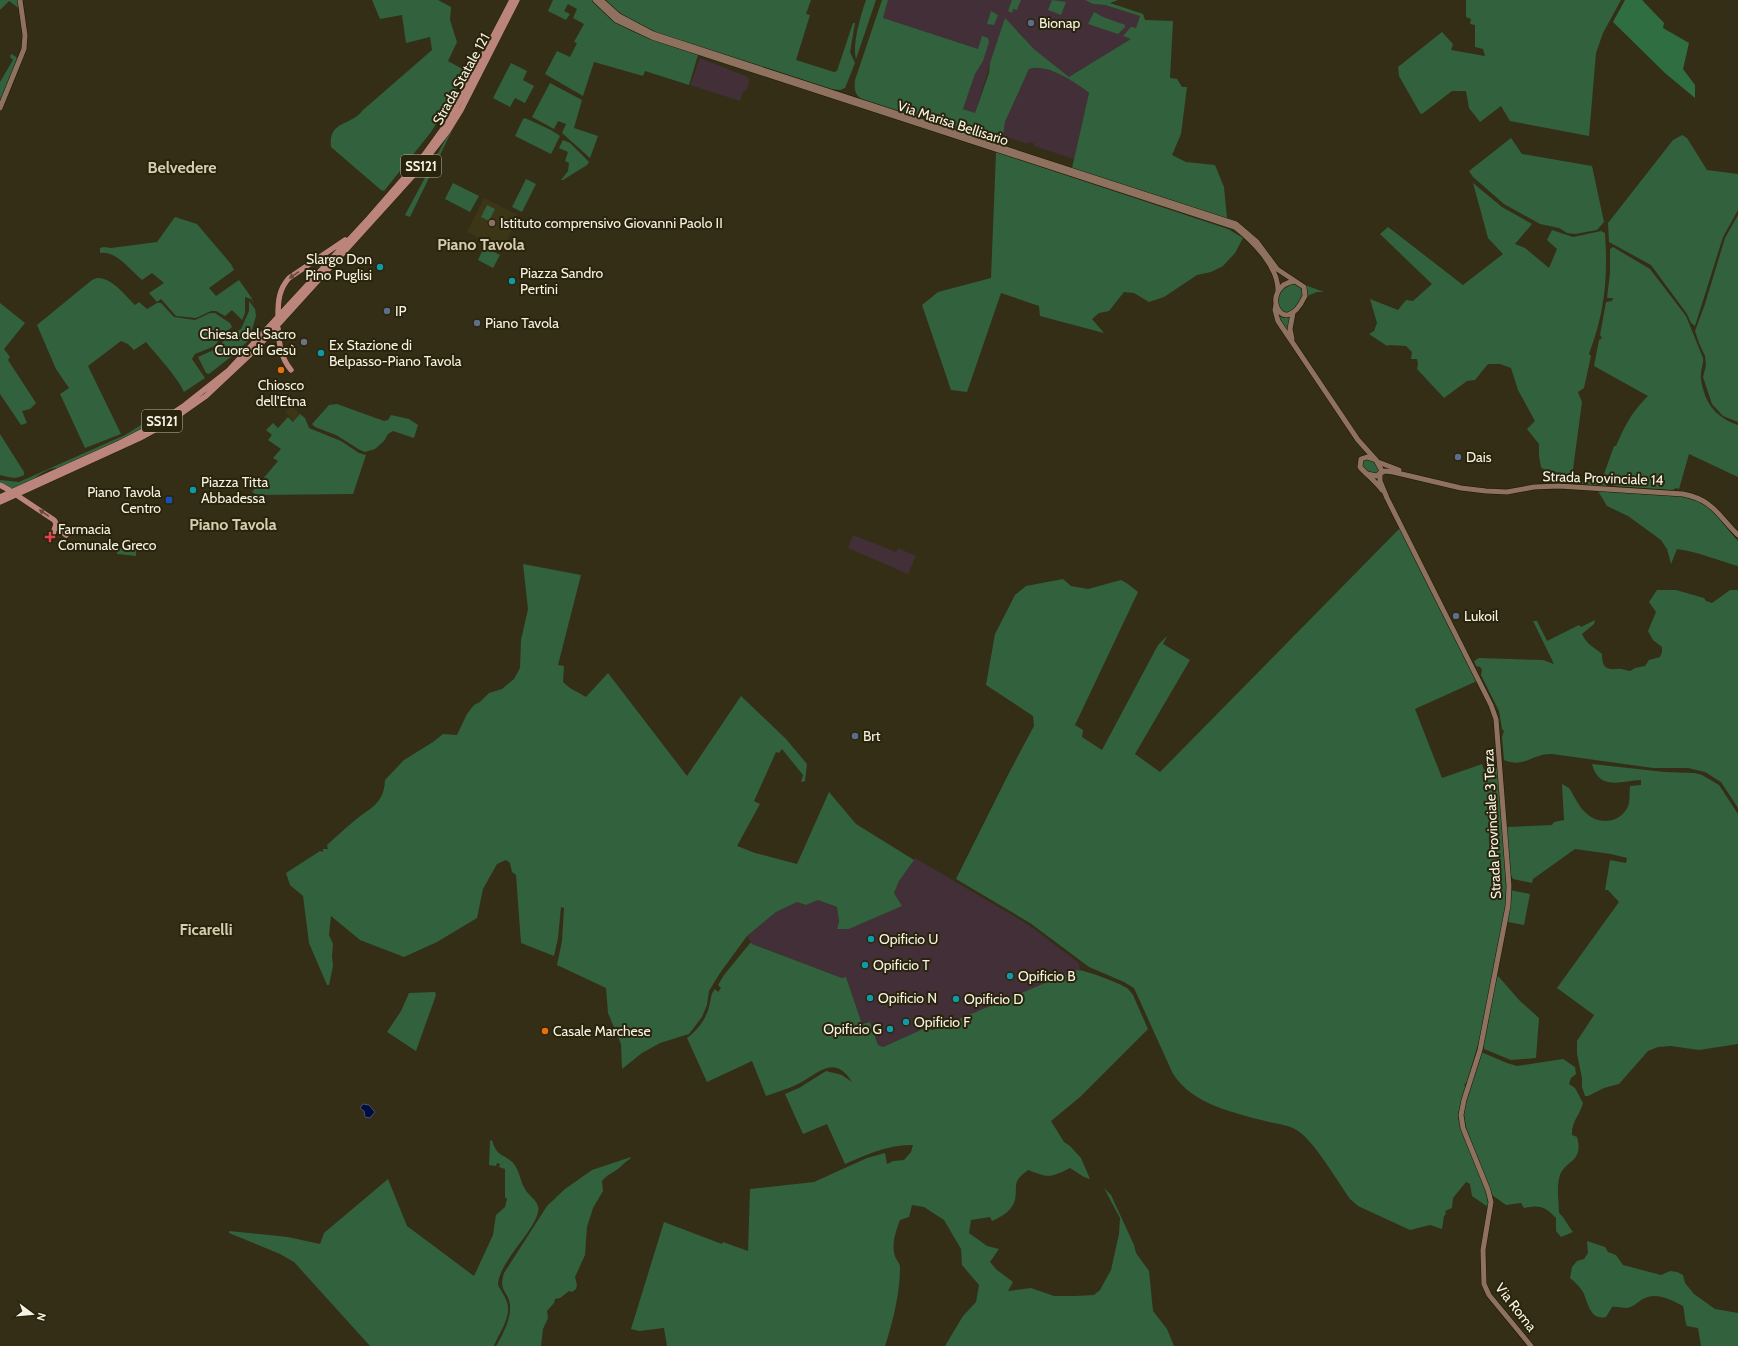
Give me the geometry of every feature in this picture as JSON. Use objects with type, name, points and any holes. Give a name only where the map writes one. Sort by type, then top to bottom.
[{"type":"main road","points":[[0,108],[24,49],[25,35],[20,0]]},
{"type":"main road","name":"Strada Statale 121","points":[[0,497],[137,435],[166,418],[220,378],[252,346],[369,218],[424,155],[450,119],[512,0]]},
{"type":"main road","name":"Strada Statale 121","points":[[0,502],[122,447],[169,422],[206,396],[231,373],[412,177],[448,131],[461,110],[518,0]]},
{"type":"main road","name":"Via Marisa Bellisario","points":[[595,0],[616,20],[652,38],[1235,227],[1255,246],[1277,277],[1278,292]]},
{"type":"main road","name":"Via Marisa Bellisario","points":[[601,0],[619,16],[653,34],[1236,224],[1257,242],[1277,269],[1295,281]]},
{"type":"main road","points":[[278,315],[279,298],[284,284],[289,278],[343,242],[361,222],[369,218]]},
{"type":"main road","points":[[1294,345],[1290,329],[1290,320],[1293,313],[1302,301],[1305,292],[1301,284],[1295,281],[1288,282],[1283,285],[1278,292],[1275,310],[1278,321],[1294,345],[1358,440],[1381,467],[1380,481],[1387,498]]},
{"type":"main road","points":[[1276,304],[1277,310],[1282,314],[1289,315],[1293,313]]},
{"type":"main road","points":[[278,328],[282,355],[291,370]]},
{"type":"main road","points":[[1358,440],[1362,450],[1360,467],[1372,478],[1387,498]]},
{"type":"main road","points":[[1361,459],[1368,457],[1428,480]]},
{"type":"main road","points":[[1367,474],[1373,476],[1385,471],[1428,480]]},
{"type":"main road","name":"Strada Provinciale 14","points":[[1428,480],[1486,492],[1507,492],[1542,486],[1559,486],[1683,494],[1700,499],[1710,505],[1738,535]]},
{"type":"main road","points":[[0,485],[9,490]]},
{"type":"main road","points":[[18,496],[47,515],[66,535]]},
{"type":"main road","name":"Strada Provinciale 3 Terza","points":[[1387,498],[1492,705],[1498,727],[1509,886],[1508,906],[1480,1050],[1464,1100],[1461,1115],[1463,1128],[1488,1190],[1491,1202],[1483,1244],[1483,1259]]},
{"type":"main road","points":[[53,534],[56,524]]},
{"type":"main road","name":"Via Roma","points":[[1483,1259],[1483,1280],[1486,1291],[1530,1346]]},
{"type":"shaded area","points":[[888,0],[1085,0],[1093,4],[1105,5],[1140,16],[1136,28],[1123,36],[1132,39],[1072,80],[1089,93],[1074,159],[1034,146],[1035,144],[1029,142],[1028,144],[1003,136],[1005,122],[1029,69],[1035,50],[1018,31],[996,45],[975,113],[963,109],[975,74],[983,61],[883,18]]},
{"type":"shaded area","points":[[700,58],[748,77],[749,81],[747,90],[743,92],[740,101],[690,85]]},
{"type":"shaded area","name":"Istituto comprensivo Giovanni Paolo II","points":[[484,198],[518,215],[503,250],[467,232]]},
{"type":"shaded area","points":[[290,407],[293,407],[300,414],[294,421],[285,412]]},
{"type":"shaded area","points":[[853,535],[896,552],[898,548],[916,556],[908,574],[848,548]]},
{"type":"shaded area","points":[[915,858],[1029,925],[1079,963],[1080,970],[933,1030],[923,1029],[883,1047],[878,1045],[870,1022],[862,1024],[846,977],[842,978],[752,944],[747,936],[776,912],[797,902],[806,905],[818,900],[837,907],[839,922],[849,929],[901,906],[894,893],[899,881]]},
{"type":"shaded area","points":[[363,1104],[369,1105],[375,1112],[370,1118],[365,1117],[364,1111],[360,1108]]},
{"type":"green space","points":[[0,0],[19,0],[20,9],[9,1],[0,10]]},
{"type":"green space","points":[[372,0],[438,0],[451,7],[450,20],[457,42],[448,61],[466,71],[431,132],[384,191],[331,147],[333,132],[342,124],[358,115],[432,50],[430,37],[406,43],[402,15],[380,19]]},
{"type":"green space","points":[[553,0],[592,0],[604,12],[628,29],[698,55],[689,85],[645,71],[643,76],[594,62],[583,96],[545,74],[557,51],[570,57],[577,43],[574,42],[584,24],[573,18],[577,9],[568,4],[564,11],[570,14],[566,20],[548,11]]},
{"type":"green space","points":[[606,0],[811,0],[806,14],[810,15],[796,60],[834,72],[837,71],[853,23],[855,23],[850,52],[855,63],[845,88],[840,90],[829,89],[736,58],[666,37],[633,22],[618,12]]},
{"type":"green space","points":[[866,0],[876,0],[856,59],[856,38]]},
{"type":"green space","points":[[882,0],[888,0],[883,18],[978,49],[982,36],[988,38],[989,42],[983,61],[975,74],[963,109],[975,113],[989,73],[990,63],[1005,18],[1035,50],[1069,77],[1131,39],[1123,36],[1131,27],[1136,28],[1140,16],[1105,5],[1093,4],[1085,0],[1118,0],[1110,3],[1143,14],[1145,20],[1173,21],[1170,78],[1177,79],[1182,87],[1187,87],[1181,134],[1172,155],[1186,162],[1215,165],[1224,187],[1227,218],[1072,168],[1089,93],[1069,79],[1052,71],[1036,68],[1029,69],[1005,122],[1003,136],[1009,138],[1007,147],[863,100],[856,92],[855,80]]},
{"type":"green space","points":[[1012,0],[1021,0],[1017,10],[1013,9],[1012,13],[1008,11]]},
{"type":"green space","points":[[1052,0],[1066,2],[1061,15],[1048,10]]},
{"type":"green space","points":[[1466,0],[1621,0],[1603,33],[1596,53],[1589,136],[1510,121],[1501,106],[1480,122],[1469,108],[1466,91],[1452,91],[1422,114],[1420,113],[1399,76],[1398,67],[1442,32],[1453,44],[1451,50],[1485,56],[1483,49],[1475,47],[1475,25],[1470,24],[1471,19],[1466,17]]},
{"type":"green space","points":[[1625,0],[1642,0],[1664,23],[1663,28],[1689,43],[1683,69],[1695,85],[1695,98],[1665,73],[1613,22]]},
{"type":"green space","points":[[991,11],[998,15],[994,25],[987,24]]},
{"type":"green space","points":[[1094,12],[1125,25],[1125,27],[1118,34],[1088,24]]},
{"type":"green space","points":[[11,54],[18,60],[0,104],[0,82],[13,60],[10,57]]},
{"type":"green space","points":[[511,63],[527,71],[523,80],[534,86],[525,103],[515,98],[510,107],[493,98]]},
{"type":"green space","points":[[550,83],[582,100],[574,128],[598,136],[590,158],[562,133],[566,124],[558,121],[554,129],[532,117]]},
{"type":"green space","points":[[459,116],[410,217],[405,215],[444,142]]},
{"type":"green space","points":[[525,118],[551,130],[560,136],[551,154],[515,136],[523,119]]},
{"type":"green space","points":[[1682,135],[1687,138],[1707,170],[1738,174],[1738,210],[1723,237],[1695,326],[1691,323],[1687,314],[1651,265],[1609,242],[1608,223],[1673,140]]},
{"type":"green space","points":[[1511,138],[1522,154],[1592,166],[1604,222],[1597,230],[1575,234],[1567,233],[1559,228],[1540,224],[1504,204],[1473,177],[1469,171]]},
{"type":"green space","points":[[563,140],[570,143],[589,162],[587,165],[561,180],[568,171],[569,163],[565,161],[568,152],[559,148]]},
{"type":"green space","points":[[996,152],[1228,229],[1243,238],[1235,253],[1223,266],[1211,272],[1197,275],[1164,297],[1149,302],[1134,293],[1124,292],[1109,311],[1099,313],[1092,319],[1104,333],[1040,316],[1039,306],[1001,293],[967,392],[951,390],[922,305],[938,292],[991,278]]},
{"type":"green space","points":[[526,179],[536,184],[522,212],[512,207]]},
{"type":"green space","points":[[453,183],[479,196],[470,212],[445,199]]},
{"type":"green space","points":[[1473,183],[1502,207],[1532,224],[1515,244],[1525,248],[1549,268],[1557,249],[1547,240],[1552,230],[1573,237],[1601,231],[1605,233],[1606,265],[1602,309],[1599,324],[1589,354],[1591,356],[1584,388],[1578,392],[1582,402],[1571,484],[1558,482],[1541,467],[1539,444],[1527,429],[1535,421],[1518,390],[1511,368],[1500,364],[1488,364],[1475,380],[1467,381],[1444,398],[1417,369],[1417,359],[1411,359],[1412,352],[1406,346],[1387,346],[1369,334],[1374,331],[1377,323],[1370,299],[1398,310],[1406,300],[1413,301],[1432,284],[1380,234],[1388,227],[1463,285],[1503,254],[1488,238]]},
{"type":"green space","points":[[487,205],[495,209],[489,221],[481,217]]},
{"type":"green space","points":[[1738,215],[1738,422],[1723,416],[1712,404],[1703,377],[1706,365],[1705,356],[1695,331],[1705,304],[1725,238]]},
{"type":"green space","points":[[175,217],[197,224],[231,264],[234,270],[209,288],[216,296],[239,280],[251,297],[254,304],[251,299],[245,297],[245,313],[242,320],[232,310],[225,316],[216,311],[211,311],[196,318],[176,316],[161,299],[157,302],[149,293],[164,283],[152,273],[142,280],[128,266],[117,258],[106,253],[100,253],[100,248],[104,247],[111,248],[157,242]]},
{"type":"green space","points":[[484,247],[500,255],[493,268],[478,260]]},
{"type":"green space","points":[[1613,247],[1650,269],[1686,316],[1703,358],[1701,379],[1705,396],[1720,416],[1738,425],[1738,477],[1689,454],[1679,489],[1676,488],[1673,490],[1614,486],[1608,483],[1606,486],[1580,484],[1578,482],[1594,482],[1603,477],[1614,446],[1616,446],[1633,413],[1648,396],[1594,366],[1599,340],[1602,338],[1600,335],[1606,302],[1612,301],[1613,298],[1607,298],[1610,273],[1610,249]]},
{"type":"green space","points":[[102,278],[113,283],[135,305],[139,302],[147,309],[157,303],[161,303],[174,317],[195,320],[210,313],[215,313],[230,323],[232,327],[220,338],[215,346],[195,354],[192,359],[205,378],[184,392],[172,373],[146,342],[134,350],[128,344],[121,341],[88,366],[121,434],[85,448],[60,394],[69,388],[56,369],[37,325],[92,280]]},
{"type":"green space","points":[[1290,284],[1296,284],[1301,287],[1303,296],[1292,311],[1289,313],[1281,312],[1278,299],[1283,289]]},
{"type":"green space","points":[[1305,285],[1324,292],[1317,292],[1307,296]]},
{"type":"green space","points":[[249,301],[255,309],[256,316],[249,340],[209,374],[206,373],[198,357],[218,348],[227,336],[241,329],[249,311]]},
{"type":"green space","points":[[0,303],[25,323],[4,349],[10,357],[8,360],[36,403],[30,409],[22,411],[27,423],[21,425],[0,394]]},
{"type":"green space","points":[[1279,316],[1289,318],[1289,335],[1279,321]]},
{"type":"green space","points":[[337,404],[384,421],[388,420],[391,415],[409,419],[418,425],[414,438],[393,431],[388,434],[384,441],[375,449],[365,452],[360,450],[336,435],[315,427],[312,424],[329,405]]},
{"type":"green space","points":[[159,414],[167,414],[126,437],[58,468],[47,470],[27,483],[10,489],[0,484],[0,480],[19,482],[125,435]]},
{"type":"green space","points":[[300,414],[305,418],[309,428],[341,441],[359,453],[366,455],[353,494],[257,495],[252,492],[278,461],[273,458],[281,449],[268,440],[272,435],[266,430],[273,423],[278,428],[288,417],[293,422]]},
{"type":"green space","points":[[0,434],[24,472],[24,475],[21,477],[15,478],[0,475]]},
{"type":"green space","points":[[1366,459],[1373,461],[1378,466],[1380,470],[1377,474],[1372,474],[1363,468],[1363,461]]},
{"type":"green space","points":[[1598,491],[1657,493],[1688,498],[1700,502],[1714,512],[1738,541],[1738,566],[1700,554],[1677,549],[1671,564],[1667,549],[1661,540],[1628,516],[1607,506]]},
{"type":"green space","points":[[1399,529],[1401,529],[1477,681],[1415,709],[1442,778],[1482,764],[1484,770],[1498,768],[1507,886],[1506,906],[1481,1034],[1467,1082],[1464,1085],[1466,1087],[1458,1114],[1459,1122],[1482,1176],[1488,1198],[1488,1207],[1472,1196],[1470,1184],[1466,1182],[1453,1198],[1452,1208],[1445,1211],[1446,1214],[1444,1216],[1442,1229],[1430,1225],[1410,1230],[1358,1206],[1350,1199],[1326,1162],[1311,1143],[1298,1131],[1288,1126],[1229,1111],[1203,1100],[1192,1093],[1181,1085],[1173,1074],[1134,988],[1124,982],[1089,967],[1030,923],[956,879],[1034,726],[1033,716],[986,685],[995,634],[1015,595],[1026,586],[1063,579],[1071,586],[1088,589],[1121,580],[1138,592],[1075,725],[1083,730],[1082,737],[1102,750],[1158,645],[1167,636],[1163,644],[1190,660],[1135,754],[1160,772]]},
{"type":"green space","points":[[136,546],[136,556],[117,554],[117,549]]},
{"type":"green space","points":[[523,564],[581,575],[558,665],[564,666],[563,682],[570,688],[586,697],[608,673],[687,776],[741,696],[786,739],[807,764],[805,781],[801,782],[803,775],[782,749],[779,753],[776,752],[754,801],[760,804],[737,846],[755,853],[797,864],[829,792],[856,824],[914,860],[899,881],[894,893],[902,906],[849,929],[837,929],[839,922],[837,907],[818,900],[806,905],[797,902],[776,912],[747,936],[720,973],[709,991],[707,1005],[702,1017],[689,1034],[660,1043],[642,1053],[622,1069],[621,1044],[608,1013],[606,988],[557,965],[562,941],[564,908],[561,907],[558,938],[554,956],[521,943],[516,875],[512,872],[510,863],[506,860],[497,864],[483,889],[477,918],[437,942],[404,957],[360,940],[331,916],[329,935],[333,944],[333,966],[329,985],[327,985],[309,943],[303,896],[290,885],[286,873],[320,851],[323,852],[323,849],[328,849],[327,845],[375,805],[382,795],[385,780],[404,760],[443,734],[457,735],[467,714],[474,705],[480,702],[489,693],[502,689],[514,679],[520,668],[521,640],[528,609]]},
{"type":"green space","points":[[1657,590],[1676,590],[1704,598],[1706,601],[1712,603],[1730,590],[1738,590],[1738,808],[1721,782],[1705,772],[1688,768],[1653,768],[1552,754],[1545,754],[1517,763],[1504,760],[1502,737],[1504,731],[1502,729],[1499,711],[1481,675],[1482,670],[1480,667],[1476,666],[1474,661],[1479,658],[1543,660],[1554,664],[1533,621],[1537,621],[1547,641],[1579,625],[1581,627],[1595,620],[1594,624],[1582,634],[1588,643],[1602,654],[1603,662],[1607,668],[1630,671],[1635,668],[1645,666],[1649,660],[1660,657],[1662,652],[1662,647],[1653,640],[1648,631],[1656,612],[1649,602]]},
{"type":"green space","points":[[1592,764],[1665,772],[1695,773],[1702,775],[1719,785],[1738,814],[1738,1044],[1699,1050],[1671,1046],[1658,1047],[1648,1051],[1619,1084],[1604,1088],[1585,1096],[1582,1087],[1582,1078],[1577,1054],[1577,1041],[1594,1015],[1557,988],[1619,902],[1608,890],[1605,890],[1610,860],[1626,863],[1627,858],[1611,854],[1575,849],[1533,879],[1532,883],[1513,879],[1509,872],[1507,827],[1552,825],[1554,822],[1564,820],[1562,784],[1569,788],[1581,807],[1591,817],[1601,821],[1618,818],[1628,808],[1630,786],[1641,785],[1641,780],[1619,782],[1605,781],[1595,772]]},
{"type":"green space","points":[[1510,890],[1530,894],[1524,925],[1508,922]]},
{"type":"green space","points":[[751,942],[752,944],[842,978],[846,977],[862,1024],[870,1022],[878,1045],[883,1047],[923,1029],[933,1030],[1076,970],[1094,974],[1127,988],[1133,995],[1148,1029],[1080,1097],[1051,1121],[1064,1142],[1081,1158],[1090,1179],[1070,1168],[1058,1174],[1049,1176],[1028,1170],[1017,1181],[1014,1204],[1009,1210],[992,1221],[990,1217],[971,1220],[969,1233],[987,1246],[999,1249],[990,1262],[997,1270],[1013,1282],[1008,1291],[1031,1288],[1054,1296],[1094,1295],[1100,1290],[1111,1270],[1119,1234],[1120,1218],[1104,1188],[1111,1195],[1134,1245],[1136,1253],[1149,1271],[1153,1311],[1167,1329],[1174,1346],[945,1346],[963,1316],[976,1302],[979,1285],[962,1265],[961,1249],[944,1220],[924,1207],[912,1205],[909,1217],[900,1220],[894,1238],[894,1251],[900,1266],[900,1277],[896,1307],[885,1346],[667,1346],[664,1328],[639,1331],[631,1329],[664,1222],[722,1244],[723,1242],[748,1251],[750,1189],[814,1182],[867,1158],[885,1153],[887,1164],[893,1161],[904,1160],[911,1152],[913,1145],[895,1146],[869,1154],[845,1164],[827,1124],[803,1134],[785,1094],[799,1088],[826,1071],[842,1075],[852,1082],[845,1073],[839,1069],[832,1067],[826,1068],[794,1086],[766,1096],[752,1061],[707,1082],[687,1038],[698,1028],[703,1020],[710,1005],[712,993],[715,989],[718,992],[721,988],[718,985],[724,975]]},
{"type":"green space","points":[[1498,976],[1520,1001],[1539,1018],[1536,1058],[1511,1060],[1484,1049],[1484,1034],[1488,1011]]},
{"type":"green space","points":[[435,992],[436,995],[416,1051],[387,1032],[401,1011],[409,993]]},
{"type":"green space","points":[[1481,1052],[1517,1066],[1563,1059],[1575,1067],[1576,1074],[1571,1078],[1569,1084],[1575,1088],[1583,1103],[1572,1130],[1572,1135],[1577,1137],[1579,1145],[1576,1156],[1566,1166],[1560,1175],[1558,1189],[1559,1213],[1573,1232],[1561,1237],[1556,1231],[1556,1218],[1542,1207],[1524,1208],[1521,1203],[1506,1205],[1492,1195],[1466,1127],[1464,1115],[1465,1106]]},
{"type":"green space","points":[[492,1140],[496,1150],[514,1164],[518,1170],[525,1189],[538,1206],[538,1214],[534,1223],[512,1254],[500,1275],[498,1285],[507,1302],[508,1313],[494,1346],[370,1346],[294,1262],[280,1254],[229,1233],[229,1231],[288,1237],[320,1244],[324,1233],[388,1179],[407,1226],[474,1276],[493,1235],[496,1215],[505,1207],[507,1199],[505,1197],[505,1169],[499,1167],[500,1164],[497,1163],[496,1166],[489,1165],[490,1141]]},
{"type":"green space","points":[[631,1157],[602,1181],[603,1191],[593,1208],[587,1227],[585,1255],[575,1277],[577,1285],[576,1289],[572,1292],[569,1291],[560,1298],[555,1299],[554,1303],[547,1311],[548,1318],[543,1329],[541,1346],[496,1346],[506,1326],[510,1310],[509,1300],[502,1284],[504,1273],[547,1206],[565,1189],[592,1170]]},
{"type":"green space","points":[[1587,1241],[1605,1247],[1608,1252],[1616,1255],[1623,1265],[1661,1275],[1670,1271],[1677,1272],[1683,1275],[1685,1283],[1694,1294],[1715,1309],[1738,1313],[1738,1346],[1701,1346],[1698,1328],[1687,1326],[1683,1306],[1662,1297],[1646,1297],[1633,1306],[1627,1308],[1612,1307],[1606,1317],[1596,1316],[1590,1310],[1583,1292],[1570,1278],[1572,1267],[1577,1261],[1584,1259],[1588,1253]]},
{"type":"place","name":"Bionap","points":[[1031,23]]},
{"type":"place","name":"Istituto comprensivo Giovanni Paolo II","points":[[492,223]]},
{"type":"place","name":"Slargo Don Pino Puglisi","points":[[380,267]]},
{"type":"place","name":"Piazza Sandro Pertini","points":[[512,281]]},
{"type":"place","name":"IP","points":[[387,311]]},
{"type":"place","name":"Piano Tavola","points":[[477,323]]},
{"type":"place","name":"Chiesa del Sacro Cuore di Gesù","points":[[304,342]]},
{"type":"place","name":"Ex Stazione di Belpasso-Piano Tavola","points":[[321,353]]},
{"type":"place","name":"Chiosco dell'Etna","points":[[281,370]]},
{"type":"place","name":"Dais","points":[[1458,457]]},
{"type":"place","name":"Piazza Titta Abbadessa","points":[[193,490]]},
{"type":"place","name":"Piano Tavola Centro","points":[[169,500]]},
{"type":"place","name":"Farmacia Comunale Greco","points":[[50,537]]},
{"type":"place","name":"Lukoil","points":[[1456,616]]},
{"type":"place","name":"Brt","points":[[855,736]]},
{"type":"place","name":"Opificio U","points":[[871,939]]},
{"type":"place","name":"Opificio T","points":[[865,965]]},
{"type":"place","name":"Opificio B","points":[[1010,976]]},
{"type":"place","name":"Opificio N","points":[[870,998]]},
{"type":"place","name":"Opificio D","points":[[956,999]]},
{"type":"place","name":"Opificio F","points":[[906,1022]]},
{"type":"place","name":"Opificio G","points":[[890,1029]]},
{"type":"place","name":"Casale Marchese","points":[[545,1031]]},
{"type":"district","name":"Belvedere","points":[[182,167]]},
{"type":"district","name":"Piano Tavola","points":[[481,244]]},
{"type":"district","name":"Piano Tavola","points":[[233,524]]},
{"type":"district","name":"Ficarelli","points":[[206,929]]}]
